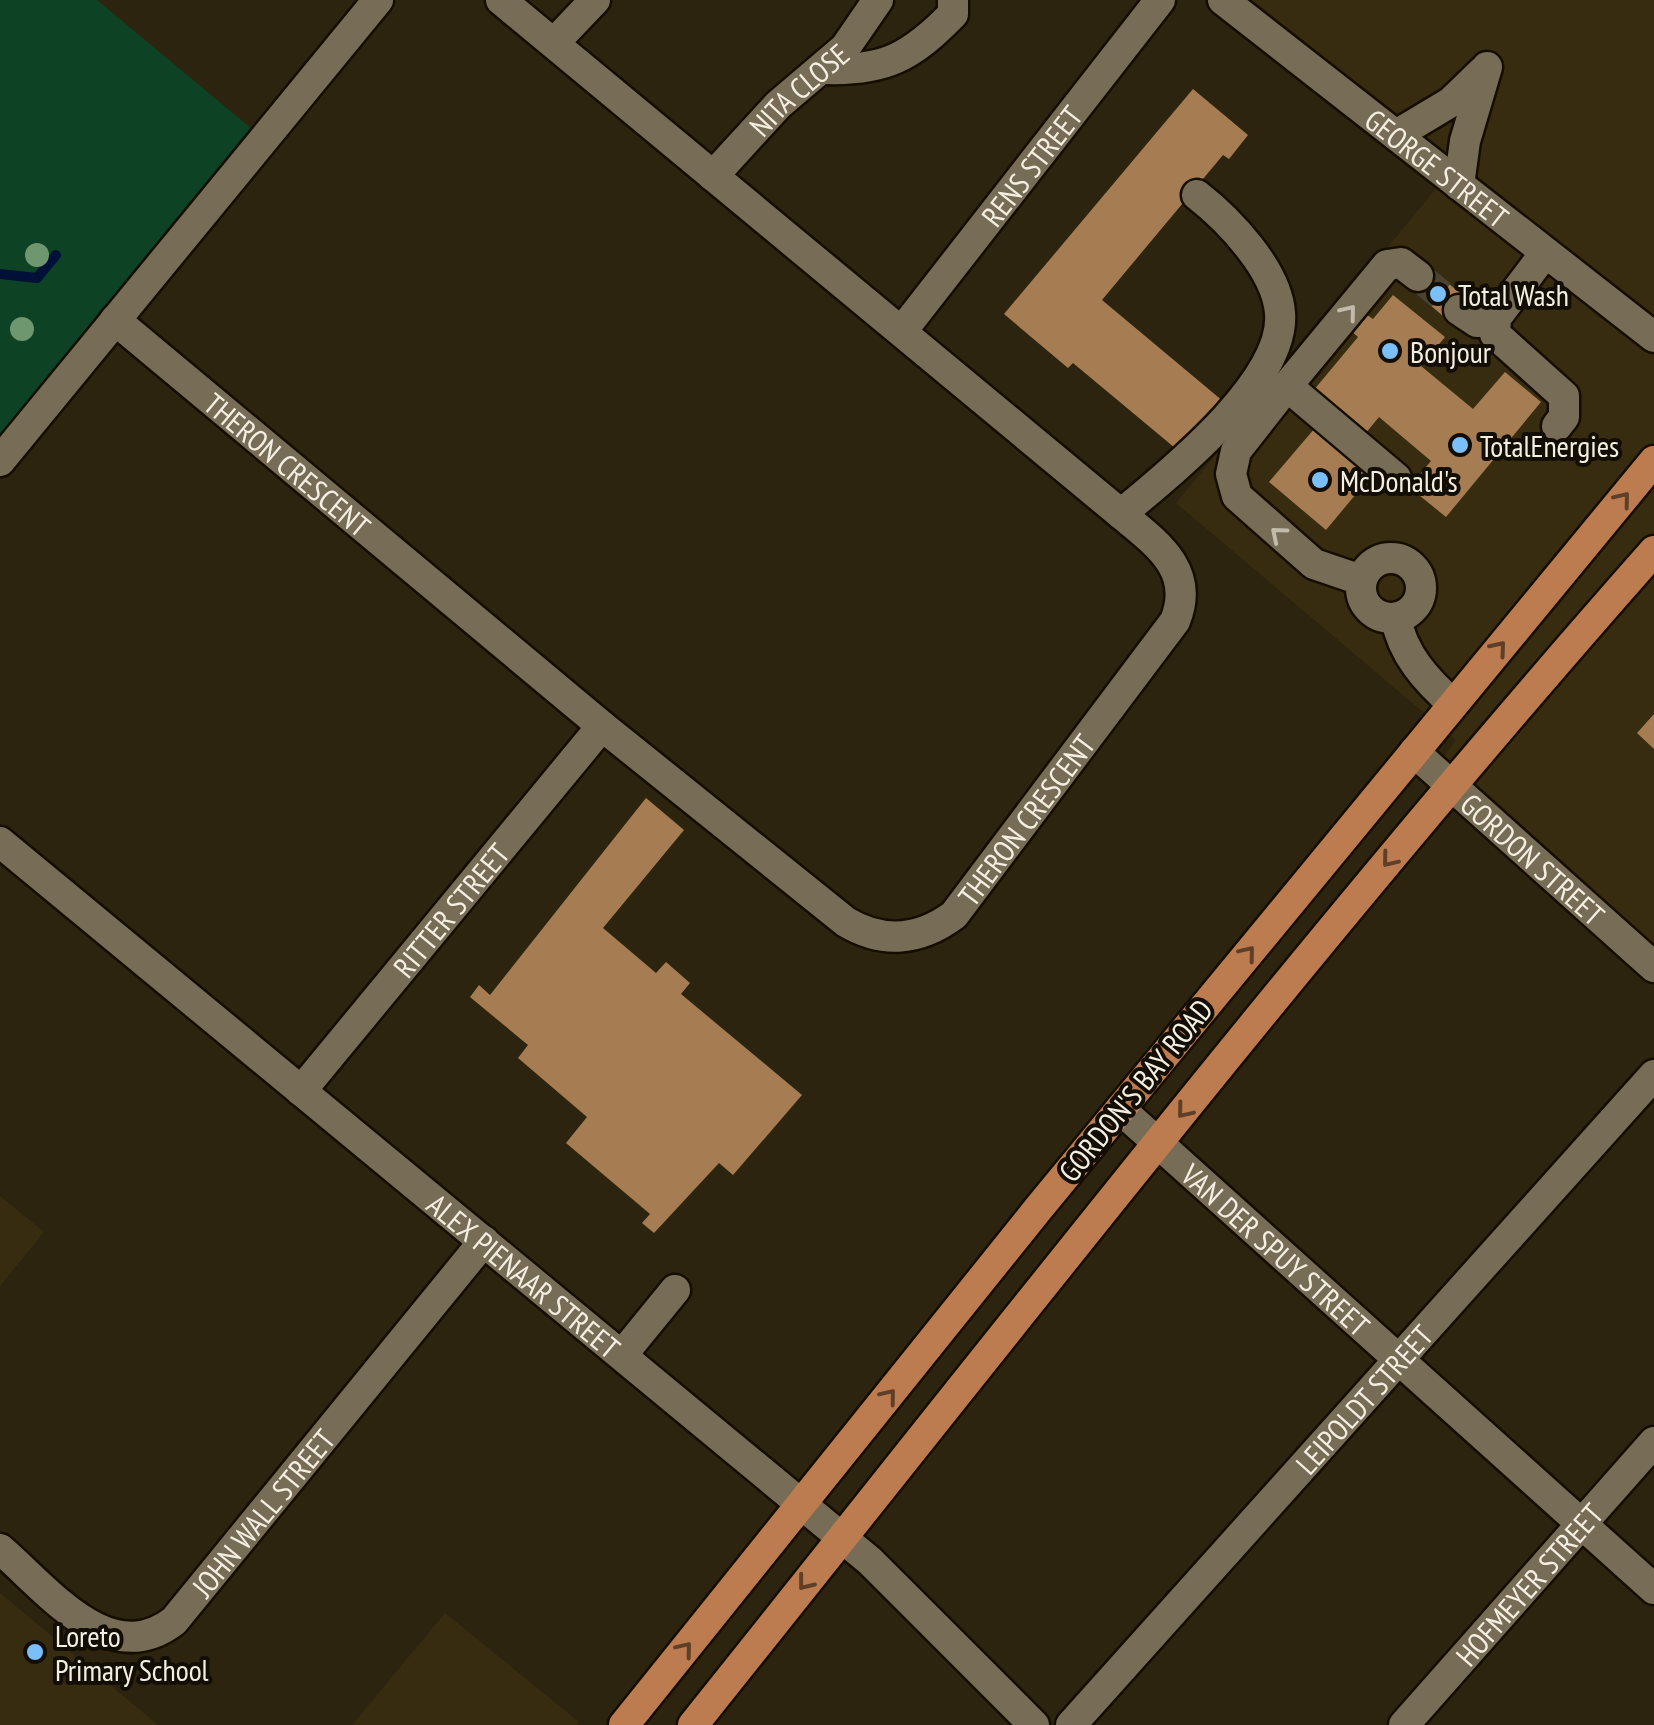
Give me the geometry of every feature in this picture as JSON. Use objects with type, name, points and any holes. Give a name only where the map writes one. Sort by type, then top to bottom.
[{"type":"main road","name":"GORDON'S BAY ROAD","points":[[624,1725],[1120,1110],[1654,461]]},
{"type":"main road","name":"GORDON'S BAY ROAD","points":[[693,1725],[1158,1142],[1451,784],[1654,551]]},
{"type":"street","points":[[0,461],[378,0]]},
{"type":"street","name":"THERON CRESCENT","points":[[115,320],[602,726],[846,922],[878,936],[927,932],[954,915],[1175,621],[1182,592],[1176,567],[1162,548],[501,0]]},
{"type":"street","points":[[556,42],[595,0]]},
{"type":"street","name":"NITA CLOSE","points":[[713,176],[778,105],[825,69],[878,0]]},
{"type":"street","points":[[825,69],[866,70],[891,63],[953,14],[953,0]]},
{"type":"street","name":"RENS STREET","points":[[902,330],[1160,0]]},
{"type":"street","name":"GEORGE STREET","points":[[1223,0],[1654,338]]},
{"type":"street","points":[[1396,135],[1451,102],[1487,67],[1465,141],[1459,185]]},
{"type":"street","points":[[1121,514],[1210,437],[1270,360],[1280,335],[1280,310],[1268,280],[1245,244],[1198,194]]},
{"type":"street","points":[[1546,253],[1496,318],[1495,334],[1564,396],[1564,417],[1557,426]]},
{"type":"street","points":[[1362,580],[1314,564],[1237,496],[1231,474],[1236,450],[1387,265],[1401,264],[1418,276]]},
{"type":"street","points":[[1460,310],[1477,322],[1496,318]]},
{"type":"street","points":[[1288,386],[1396,478]]},
{"type":"street","points":[[1399,559],[1409,564],[1421,584],[1416,606],[1396,618],[1373,612],[1361,593],[1362,580],[1376,562],[1399,559]]},
{"type":"street","points":[[1396,618],[1399,634],[1425,679],[1453,704]]},
{"type":"street","name":"RITTER STREET","points":[[302,1092],[602,726]]},
{"type":"street","name":"GORDON STREET","points":[[1414,752],[1654,967]]},
{"type":"street","name":"ALEX PIENAAR STREET","points":[[0,842],[842,1537],[1034,1725]]},
{"type":"street","name":"LEIPOLDT STREET","points":[[1071,1725],[1654,1075]]},
{"type":"street","name":"VAN DER SPUY STREET","points":[[1120,1110],[1654,1589]]},
{"type":"street","name":"JOHN WALL STREET","points":[[0,1549],[100,1632],[130,1640],[161,1631],[174,1621],[484,1241]]},
{"type":"street","points":[[622,1355],[675,1290]]},
{"type":"street","name":"HOFMEYER STREET","points":[[1404,1725],[1654,1442]]},
{"type":"shaded area","points":[[1223,0],[1654,0],[1654,964],[1436,767],[1456,740],[1176,503],[1449,173]]},
{"type":"shaded area","points":[[0,1196],[44,1232],[0,1286]]},
{"type":"shaded area","name":"Loreto Primary School","points":[[0,1593],[158,1725],[0,1725]]},
{"type":"shaded area","points":[[445,1613],[579,1722],[577,1725],[352,1725]]},
{"type":"green space","points":[[0,0],[97,0],[252,129],[0,436]]},
{"type":"building","points":[[1193,89],[1248,135],[1229,159],[1223,155],[1102,300],[1224,402],[1181,453],[1073,363],[1068,368],[1004,314]]},
{"type":"building","name":"Total Wash","points":[[1427,265],[1468,300],[1450,322],[1409,287]]},
{"type":"building","points":[[1393,295],[1445,337],[1421,366],[1473,409],[1505,372],[1541,402],[1446,517],[1409,487],[1431,461],[1379,417],[1365,434],[1313,391],[1358,337],[1349,329],[1363,312],[1373,319]]},
{"type":"building","name":"McDonald's","points":[[1315,428],[1371,476],[1326,530],[1269,482]]},
{"type":"building","points":[[1654,714],[1654,749],[1637,733]]},
{"type":"building","points":[[646,798],[684,830],[603,928],[656,973],[666,962],[690,983],[681,994],[802,1095],[733,1175],[719,1163],[654,1233],[642,1223],[650,1214],[566,1143],[587,1117],[518,1058],[528,1045],[470,997],[479,985],[490,995]]},
{"type":"waterway","points":[[0,274],[37,278],[56,255]]},
{"type":"tunnel","points":[[1418,276],[1459,310]]},
{"type":"place","name":"Total Wash","points":[[1438,294]]},
{"type":"place","name":"Bonjour","points":[[1390,351]]},
{"type":"place","name":"TotalEnergies","points":[[1460,445]]},
{"type":"place","name":"McDonald's","points":[[1320,480]]},
{"type":"place","name":"Loreto Primary School","points":[[35,1652]]}]
